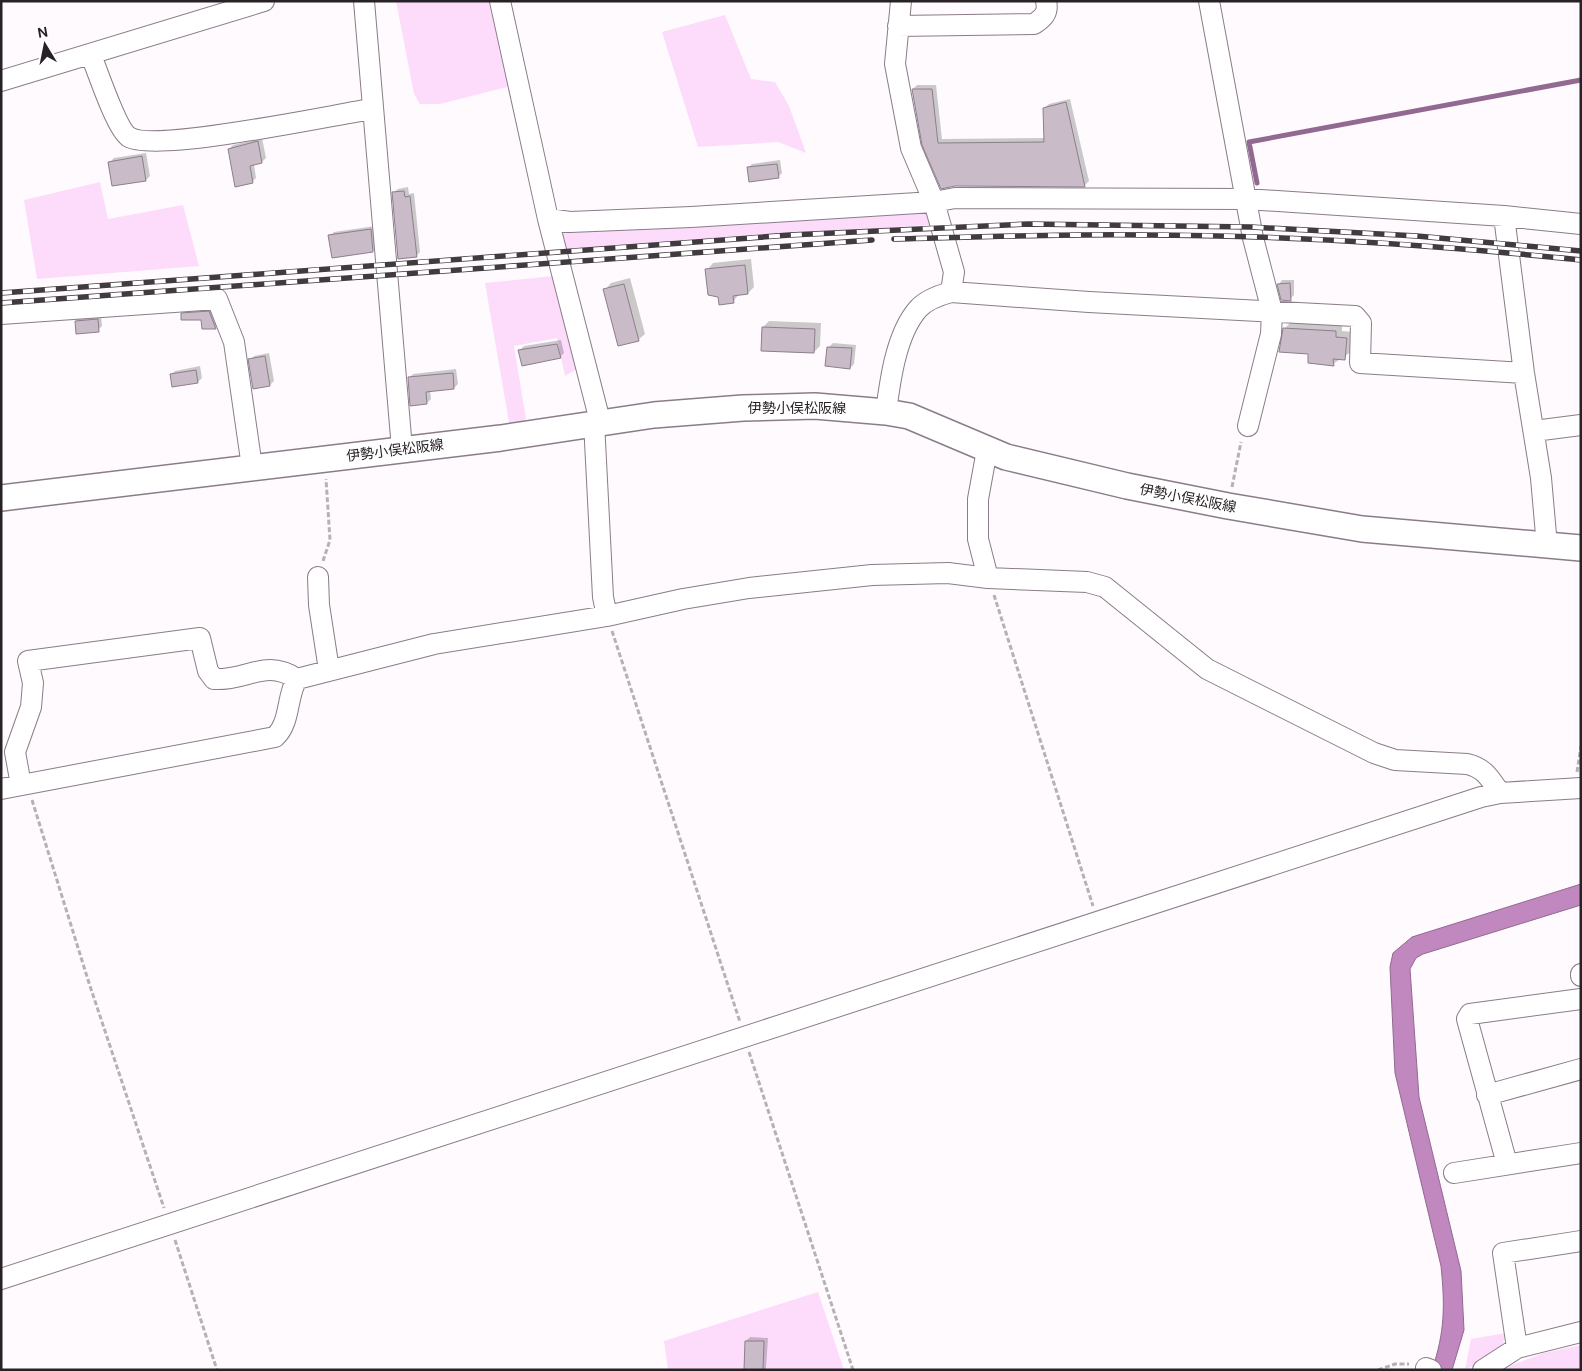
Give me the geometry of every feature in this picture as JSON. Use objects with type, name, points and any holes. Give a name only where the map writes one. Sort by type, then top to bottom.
[{"type":"main road","name":"伊勢小俣松阪線","points":[[1,498],[510,436],[597,422],[743,408],[815,406],[886,412],[930,424],[987,450],[1053,469],[1228,506],[1362,528],[1581,548]]},
{"type":"street","points":[[1,81],[264,1]]},
{"type":"street","points":[[364,1],[402,449]]},
{"type":"street","points":[[500,1],[548,219],[597,422],[603,597],[607,616]]},
{"type":"street","points":[[900,1],[895,64],[911,148],[934,202],[954,272],[952,292]]},
{"type":"street","points":[[898,26],[1034,24],[1043,18],[1048,8],[1046,1]]},
{"type":"street","points":[[1209,1],[1253,238],[1272,311],[1271,334],[1248,426]]},
{"type":"street","points":[[91,55],[119,126],[127,136],[139,141],[178,141],[372,109]]},
{"type":"street","points":[[548,219],[570,222],[663,218],[934,202],[955,198],[1246,199],[1504,216],[1581,224]]},
{"type":"street","points":[[1504,216],[1524,373],[1541,478],[1547,546]]},
{"type":"street","points":[[886,412],[891,375],[910,321],[918,308],[936,297],[952,292],[1089,302],[1355,316],[1360,323],[1360,363],[1524,373]]},
{"type":"street","points":[[1,314],[217,299],[234,342],[252,467]]},
{"type":"street","points":[[1534,431],[1581,426]]},
{"type":"street","points":[[987,450],[978,500],[978,539],[988,578]]},
{"type":"street","points":[[24,784],[15,752],[31,707],[33,683],[28,661],[200,638],[208,672],[214,679],[277,669],[297,679],[434,644],[607,616],[683,599],[749,588],[872,575],[948,573],[988,578],[1087,582],[1105,587],[1207,669],[1374,753],[1395,760],[1478,766],[1486,772],[1500,793]]},
{"type":"street","points":[[318,576],[319,605],[329,670]]},
{"type":"street","points":[[1,788],[275,737],[283,730],[292,687],[297,679]]},
{"type":"street","points":[[1,1279],[1481,797],[1578,782]]},
{"type":"street","points":[[1507,1164],[1467,1019],[1470,1014],[1581,1000]]},
{"type":"street","points":[[1487,1095],[1581,1070]]},
{"type":"street","points":[[1454,1173],[1581,1153]]},
{"type":"street","points":[[1517,1348],[1503,1254],[1581,1241]]},
{"type":"street","points":[[1483,1370],[1517,1348],[1581,1332]]},
{"type":"path","points":[[1228,506],[1244,431],[1248,426]]},
{"type":"path","points":[[318,576],[330,540],[325,458]]},
{"type":"path","points":[[988,578],[1098,922]]},
{"type":"path","points":[[607,616],[853,1370]]},
{"type":"path","points":[[1578,782],[1581,746]]},
{"type":"path","points":[[24,784],[217,1370]]},
{"type":"path","points":[[1378,1370],[1406,1363],[1428,1369]]},
{"type":"shaded area","points":[[396,1],[491,1],[511,86],[440,104],[420,104],[414,94]]},
{"type":"shaded area","points":[[725,15],[751,79],[775,82],[789,106],[806,153],[778,142],[698,147],[662,32]]},
{"type":"shaded area","points":[[100,182],[108,219],[183,205],[199,266],[37,279],[24,200]]},
{"type":"shaded area","points":[[927,212],[932,225],[707,238],[585,250],[567,249],[561,246],[560,235],[564,233],[884,216]]},
{"type":"shaded area","points":[[553,276],[580,367],[565,376],[557,338],[514,346],[526,419],[510,428],[485,283]]},
{"type":"shaded area","points":[[1581,884],[1581,905],[1423,954],[1416,958],[1410,969],[1419,1097],[1461,1271],[1464,1330],[1452,1370],[1432,1370],[1442,1331],[1443,1293],[1441,1266],[1395,1073],[1390,967],[1393,953],[1412,937]]},
{"type":"shaded area","points":[[818,1292],[844,1370],[668,1370],[664,1341]]},
{"type":"shaded area","points":[[1506,1333],[1501,1351],[1465,1370],[1471,1339]]},
{"type":"shaded area","points":[[1581,1345],[1581,1370],[1499,1370],[1544,1353]]},
{"type":"building","points":[[912,89],[932,89],[938,143],[1044,142],[1043,108],[1066,102],[1085,187],[955,186],[941,189],[922,145]]},
{"type":"building","points":[[258,141],[262,163],[250,166],[253,183],[235,187],[228,149]]},
{"type":"building","points":[[142,156],[146,181],[112,186],[108,162]]},
{"type":"building","points":[[777,164],[779,178],[749,182],[747,167]]},
{"type":"building","points":[[404,191],[405,197],[410,196],[417,257],[398,259],[392,192]]},
{"type":"building","points":[[371,229],[373,252],[332,258],[328,235]]},
{"type":"building","points":[[745,265],[748,294],[733,296],[734,303],[719,305],[718,297],[708,295],[705,269]]},
{"type":"building","points":[[1290,283],[1291,301],[1281,300],[1277,284]]},
{"type":"building","points":[[624,284],[639,341],[618,346],[603,289]]},
{"type":"building","points":[[209,311],[216,329],[202,329],[201,320],[181,320],[181,313]]},
{"type":"building","points":[[98,319],[99,332],[76,334],[75,321]]},
{"type":"building","points":[[762,327],[815,329],[814,353],[761,351]]},
{"type":"building","points":[[1283,328],[1336,331],[1336,337],[1347,338],[1345,360],[1333,359],[1334,366],[1308,363],[1308,354],[1279,352]]},
{"type":"building","points":[[557,344],[561,358],[522,366],[518,350]]},
{"type":"building","points":[[827,347],[852,348],[850,369],[825,366]]},
{"type":"building","points":[[265,356],[270,386],[253,389],[248,359]]},
{"type":"building","points":[[196,370],[198,383],[172,387],[170,374]]},
{"type":"building","points":[[453,373],[454,389],[426,392],[427,404],[410,406],[408,377]]},
{"type":"building","points":[[745,1341],[764,1341],[763,1370],[744,1370]]},
{"type":"waterway","points":[[1257,183],[1249,142],[1581,80]]},
{"type":"railway","points":[[1,293],[790,235],[1028,224],[1251,227],[1417,236],[1581,251]]},
{"type":"railway","points":[[894,239],[1081,235],[1198,235],[1417,245],[1581,260]]},
{"type":"railway","points":[[1,303],[872,240]]}]
